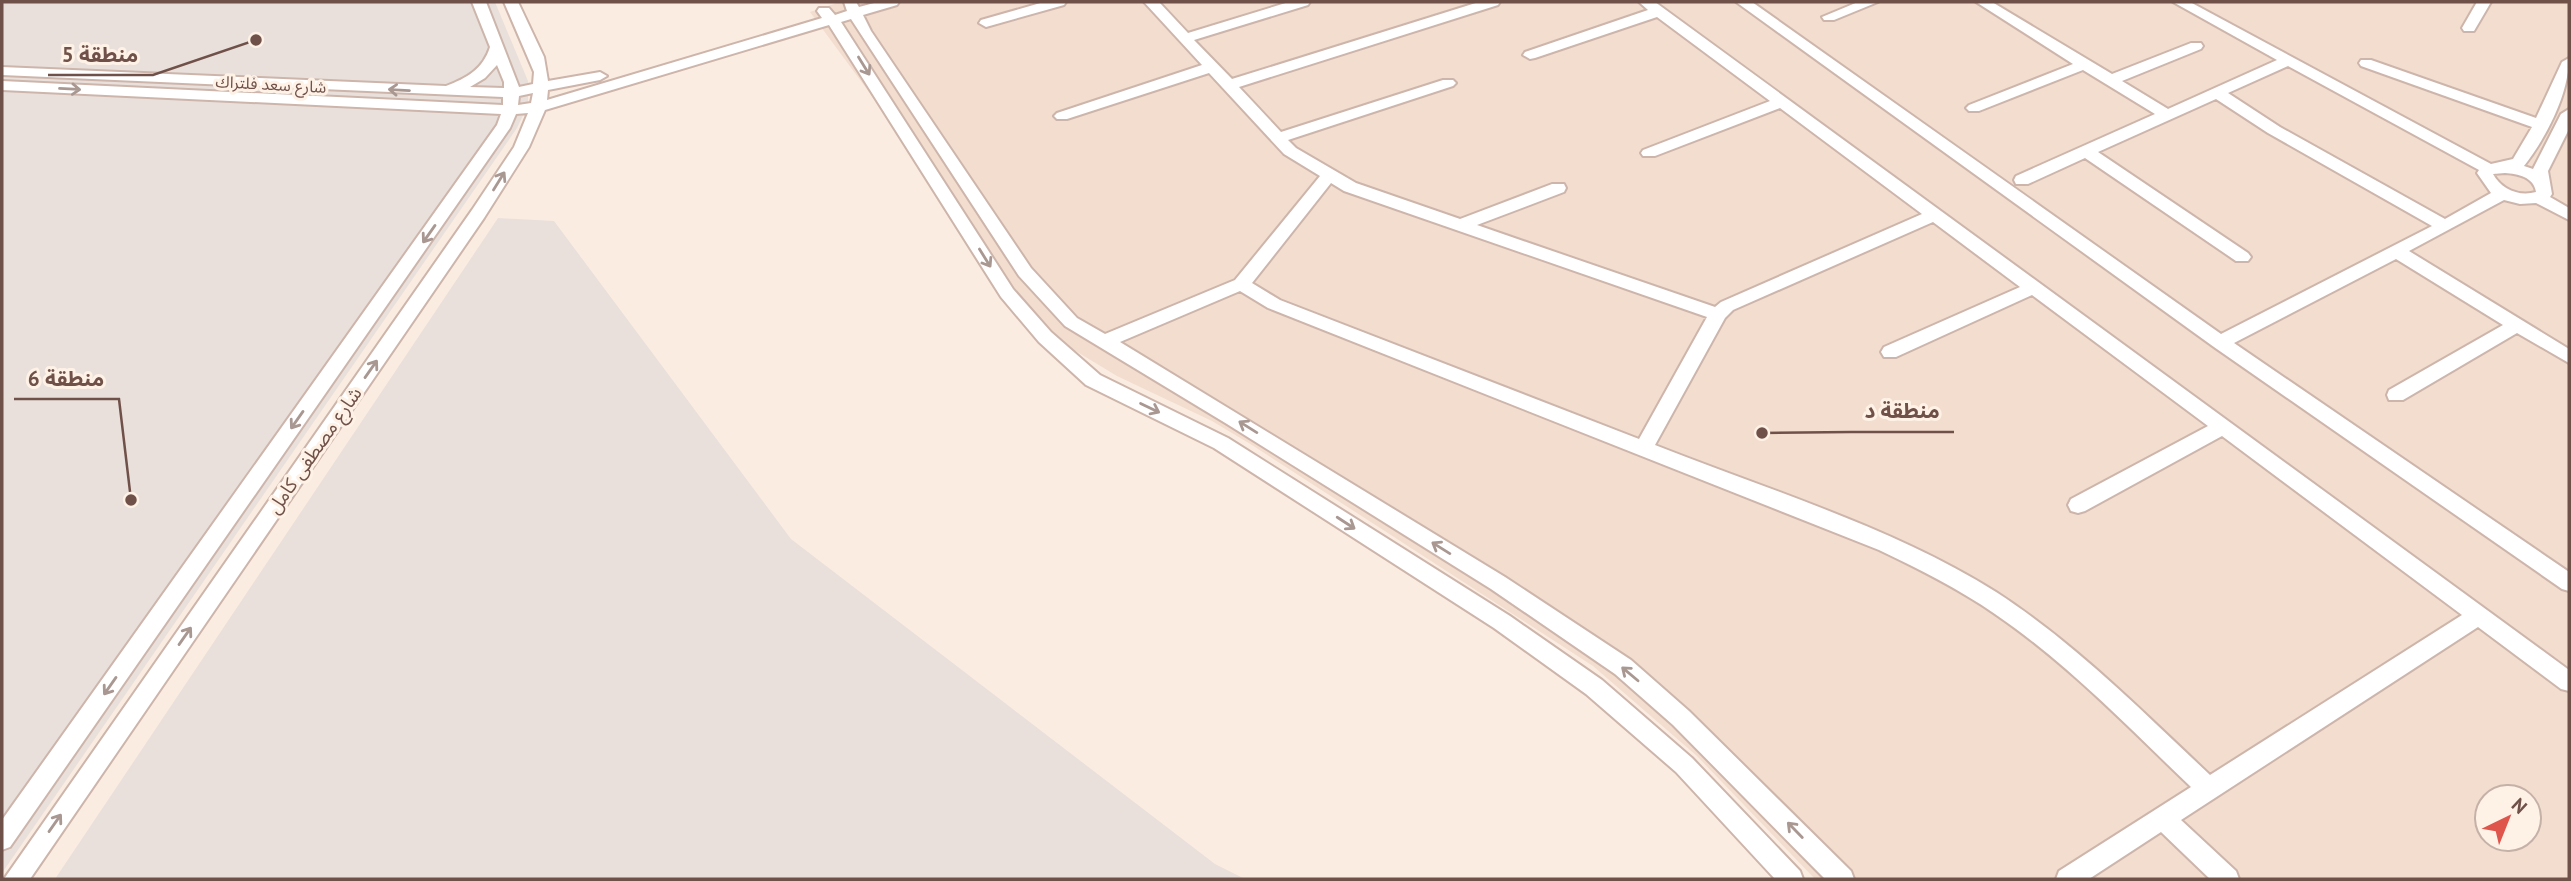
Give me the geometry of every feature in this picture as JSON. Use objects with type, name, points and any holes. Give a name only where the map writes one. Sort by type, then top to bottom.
[{"type":"street","points":[[479,2],[512,82],[510,102]]},
{"type":"street","name":"شارع مصطفى كامل","points":[[16,879],[478,214],[527,136],[539,107],[541,70],[511,2]]},
{"type":"street","points":[[632,73],[853,6],[892,2]]},
{"type":"street","points":[[986,23],[1059,2]]},
{"type":"street","points":[[1152,2],[1290,150],[1328,176],[1350,187],[1718,314]]},
{"type":"street","points":[[1185,38],[1303,2]]},
{"type":"street","points":[[1229,85],[1493,2]]},
{"type":"street","points":[[1743,2],[2220,342],[2569,583]]},
{"type":"street","points":[[1829,17],[1871,2]]},
{"type":"street","points":[[1983,2],[2168,115]]},
{"type":"street","points":[[2180,2],[2489,169],[2508,167],[2519,162],[2541,125],[2569,62]]},
{"type":"street","points":[[2469,28],[2484,2]]},
{"type":"street","points":[[853,6],[864,31],[1032,282],[1071,322],[1498,583],[1623,667],[1691,727],[1843,879]]},
{"type":"street","points":[[1530,55],[1652,7],[2225,426],[2569,682]]},
{"type":"street","points":[[827,15],[842,32],[1007,293],[1045,337],[1093,380],[1221,443],[1502,622],[1594,687],[1684,765],[1791,879]]},
{"type":"street","points":[[2111,80],[2196,46]]},
{"type":"street","points":[[444,92],[483,72],[491,64],[497,48]]},
{"type":"street","points":[[2022,180],[2290,60]]},
{"type":"street","points":[[2366,63],[2541,125]]},
{"type":"street","points":[[1974,108],[2085,64]]},
{"type":"street","points":[[1062,116],[1212,67]]},
{"type":"street","name":"شارع سعد فلتراك","points":[[2,76],[327,102],[464,108],[510,102],[540,86],[632,73]]},
{"type":"street","name":"شارع سعد فلتراك","points":[[2,76],[444,92],[539,107],[632,73]]},
{"type":"street","points":[[1278,138],[1448,83]]},
{"type":"street","points":[[327,102],[340,87]]},
{"type":"street","points":[[358,103],[372,88]]},
{"type":"street","points":[[2217,93],[2274,130],[2445,226]]},
{"type":"street","name":"شارع مصطفى كامل","points":[[2,839],[496,139],[510,102]]},
{"type":"street","points":[[1648,153],[1784,102]]},
{"type":"street","points":[[464,108],[484,122],[496,139]]},
{"type":"street","points":[[2540,190],[2540,171],[2569,114]]},
{"type":"street","points":[[2086,151],[2242,257]]},
{"type":"street","points":[[2508,167],[2532,176],[2540,190],[2569,215]]},
{"type":"street","points":[[2489,169],[2485,173],[2487,180],[2503,193],[2516,198],[2540,190]]},
{"type":"street","points":[[1106,341],[1241,284],[1328,176]]},
{"type":"street","points":[[1461,225],[1558,188]]},
{"type":"street","points":[[2220,342],[2445,226],[2503,193]]},
{"type":"street","points":[[1643,449],[1718,314],[1738,299],[1936,214]]},
{"type":"street","points":[[2396,251],[2569,357]]},
{"type":"street","points":[[1241,284],[1274,304],[1886,544],[1977,591],[2062,653],[2209,789]]},
{"type":"street","points":[[1890,352],[2035,287]]},
{"type":"street","points":[[2396,395],[2517,325]]},
{"type":"street","points":[[2078,505],[2225,426]]},
{"type":"street","points":[[2068,879],[2480,615]]},
{"type":"street","points":[[2163,818],[2227,879]]},
{"type":"shaded area","points":[[2,2],[495,2],[528,81],[528,105],[517,128],[2,873]]},
{"type":"shaded area","points":[[840,2],[2569,2],[2569,879],[1815,879],[1697,756],[1593,666],[1252,445],[1212,421],[1117,376],[1074,350],[1031,312],[810,12]]},
{"type":"shaded area","points":[[498,218],[554,221],[791,539],[1215,864],[1245,879],[55,879]]},
{"type":"place","name":"منطقة 5","points":[[256,40]]},
{"type":"place","name":"منطقة د","points":[[1762,433]]},
{"type":"place","name":"منطقة 6","points":[[131,500]]}]
